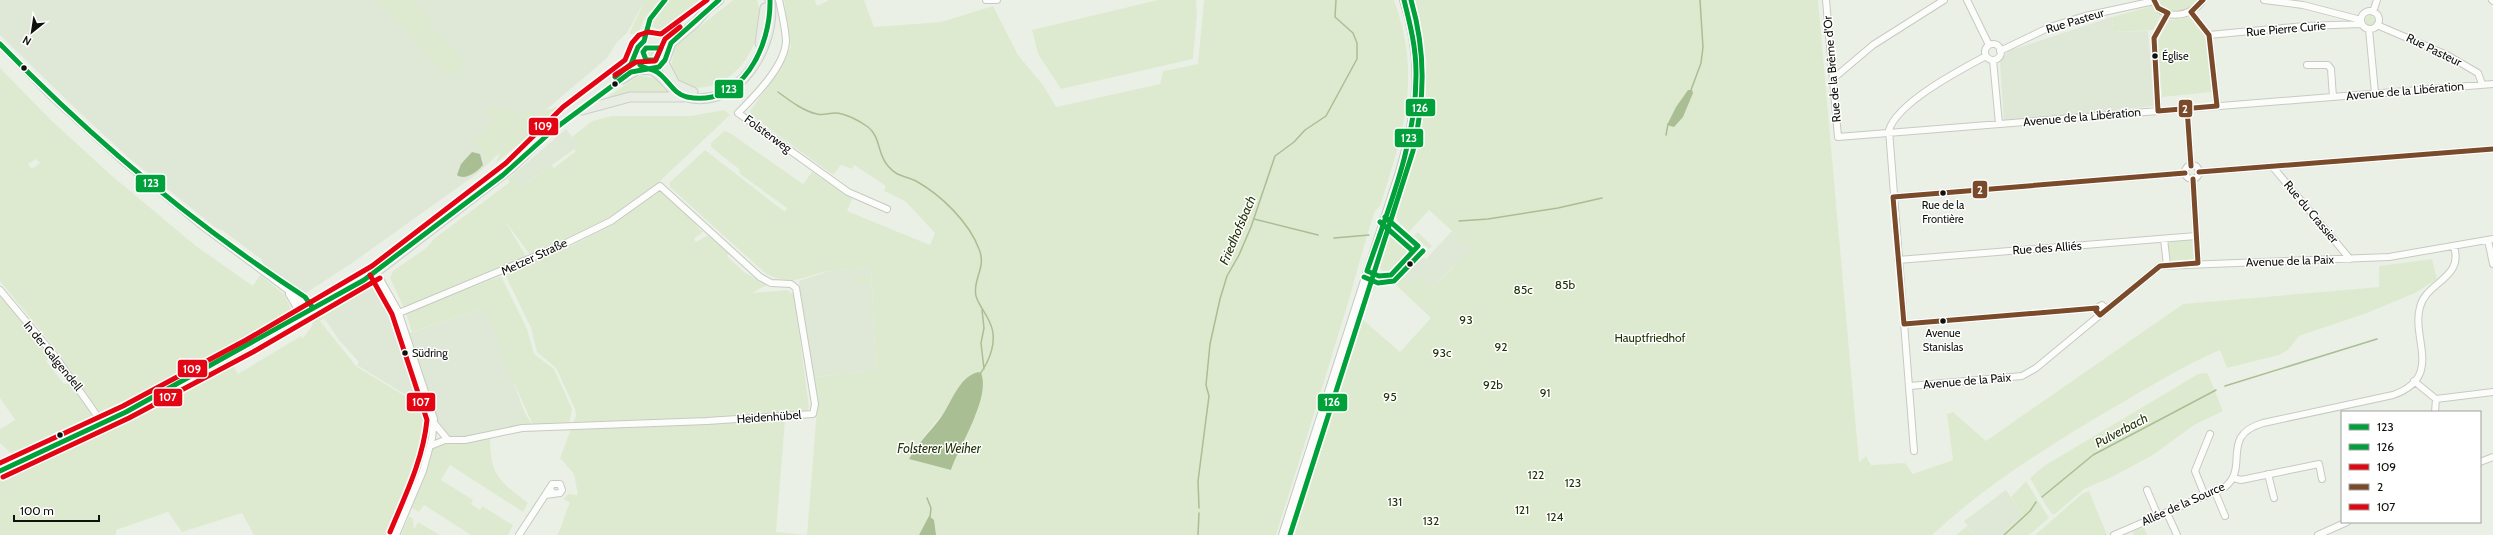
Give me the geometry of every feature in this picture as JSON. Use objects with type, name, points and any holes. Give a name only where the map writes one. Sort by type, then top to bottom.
[{"type":"main road","points":[[660,42],[719,0]]},
{"type":"main road","points":[[686,97],[674,91],[658,73],[640,65],[636,58],[637,47],[644,41],[651,39],[660,42],[665,49],[665,59],[672,80],[685,90],[705,92],[729,82],[744,69],[759,46],[765,17],[764,0]]},
{"type":"main road","points":[[582,110],[630,97],[703,98],[719,94],[735,84],[750,71],[760,57],[768,38],[771,16],[770,0]]},
{"type":"main road","points":[[1283,535],[1400,172],[1413,124],[1417,68],[1414,39],[1404,0]]},
{"type":"main road","points":[[0,472],[103,424],[297,318],[376,272],[511,168],[553,130],[582,110],[631,72],[649,69],[665,59],[671,44],[695,23],[708,8]]},
{"type":"main road","points":[[553,130],[568,112],[626,68],[636,58]]},
{"type":"street","points":[[644,41],[650,19],[665,0]]},
{"type":"street","name":"Folsterweg","points":[[779,0],[786,39],[784,49],[766,82],[738,113],[848,192],[887,209]]},
{"type":"street","points":[[987,0],[997,0]]},
{"type":"street","name":"Rue de la Brême d'Or","points":[[1826,0],[1838,137]]},
{"type":"street","points":[[1834,78],[1872,45],[1944,0]]},
{"type":"street","points":[[1967,0],[1989,45]]},
{"type":"street","points":[[2158,111],[2154,38],[2168,13],[2178,15],[2191,12],[2203,0]]},
{"type":"street","points":[[2264,0],[2304,5],[2362,22],[2369,29],[2374,93]]},
{"type":"street","points":[[2372,12],[2377,0]]},
{"type":"street","name":"Rue Pasteur","points":[[2000,51],[2050,27],[2085,16],[2154,1],[2158,8],[2168,13]]},
{"type":"street","points":[[2191,12],[2210,35],[2217,106]]},
{"type":"street","points":[[2362,22],[2365,13],[2372,12]]},
{"type":"street","points":[[2369,29],[2377,25],[2378,18],[2372,12]]},
{"type":"street","name":"Rue Pierre Curie","points":[[2210,35],[2362,22]]},
{"type":"street","name":"Rue Pasteur","points":[[2377,25],[2447,55],[2478,73],[2482,84]]},
{"type":"street","points":[[0,44],[57,101],[125,163],[311,309]]},
{"type":"street","points":[[1986,56],[1985,49],[1989,45],[1996,45],[2000,51],[1999,57],[1993,60]]},
{"type":"street","points":[[1986,56],[1993,60]]},
{"type":"street","points":[[1914,451],[1910,386],[1888,133],[1894,118],[1916,100],[1986,56]]},
{"type":"street","points":[[1993,60],[1999,124]]},
{"type":"street","points":[[2307,65],[2328,65],[2330,68],[2333,97]]},
{"type":"street","name":"Avenue de la Libération","points":[[1838,137],[2493,84]]},
{"type":"street","points":[[2187,108],[2191,166]]},
{"type":"street","points":[[2199,172],[2493,149]]},
{"type":"street","points":[[2191,166],[2198,168],[2199,172]]},
{"type":"street","points":[[2185,173],[2188,167],[2191,166]]},
{"type":"street","name":"Rue du Crassier","points":[[2272,166],[2350,259]]},
{"type":"street","points":[[2193,179],[2196,178],[2199,172]]},
{"type":"street","points":[[1893,197],[2185,173]]},
{"type":"street","points":[[2185,173],[2187,177],[2193,179]]},
{"type":"street","points":[[2193,179],[2198,263]]},
{"type":"street","name":"Metzer Straße","points":[[399,313],[560,246],[611,221],[660,186]]},
{"type":"street","name":"Heidenhübel","points":[[430,446],[448,440],[465,440],[522,428],[786,417],[813,414],[815,404],[796,288],[791,284],[771,283],[760,277],[660,186]]},
{"type":"street","name":"Rue des Alliés","points":[[1898,260],[2196,236]]},
{"type":"street","points":[[2164,239],[2167,265]]},
{"type":"street","name":"Avenue de la Paix","points":[[1910,386],[2022,376],[2036,368],[2155,269],[2167,265],[2389,257],[2490,240],[2493,264]]},
{"type":"street","points":[[2454,247],[2453,268],[2445,279],[2427,293],[2420,308],[2423,361],[2414,381],[2436,399],[2493,392]]},
{"type":"street","points":[[247,259],[305,298],[311,309]]},
{"type":"street","points":[[376,272],[385,285],[399,313],[432,410],[434,423],[430,446],[419,481],[396,535]]},
{"type":"street","points":[[282,285],[296,306],[297,318]]},
{"type":"street","name":"In der Galgendell","points":[[0,290],[55,356],[103,424]]},
{"type":"street","points":[[1904,324],[2097,308],[2102,305],[2107,309]]},
{"type":"street","points":[[2097,308],[2096,311],[2100,315]]},
{"type":"street","name":"Allée de la Source","points":[[2114,535],[2225,487],[2233,478],[2237,444],[2241,435],[2249,428],[2263,423],[2393,395],[2407,388],[2414,381]]},
{"type":"street","points":[[2436,399],[2436,411]]},
{"type":"street","points":[[434,423],[448,440]]},
{"type":"street","points":[[2205,496],[2195,471],[2210,434]]},
{"type":"street","points":[[2481,462],[2493,457]]},
{"type":"street","points":[[2233,478],[2241,480],[2320,464],[2322,479]]},
{"type":"street","points":[[2268,474],[2274,498]]},
{"type":"street","points":[[520,535],[544,495],[551,486],[556,482],[562,487],[560,493],[544,495]]},
{"type":"street","points":[[551,486],[553,493]]},
{"type":"street","points":[[2148,490],[2158,516]]},
{"type":"street","points":[[2214,492],[2225,516]]},
{"type":"street","points":[[2167,513],[2176,535]]},
{"type":"street","points":[[2318,535],[2345,523]]},
{"type":"street","points":[[2332,535],[2333,528]]},
{"type":"shaded area","points":[[0,0],[645,0],[627,33],[617,42],[607,58],[548,108],[478,173],[352,263],[306,293],[264,265],[261,259],[222,230],[216,228],[129,158],[75,108],[0,35]]},
{"type":"shaded area","points":[[2112,17],[2113,32],[2148,31],[2154,106],[2004,121],[2000,62],[2008,51]]},
{"type":"shaded area","points":[[566,129],[579,146],[516,190],[508,179]]},
{"type":"shaded area","points":[[1452,231],[1474,251],[1452,267],[1434,288],[1419,275],[1411,284],[1400,273],[1416,256],[1419,255],[1426,259]]},
{"type":"shaded area","points":[[871,268],[876,371],[813,377],[799,281],[832,270]]},
{"type":"shaded area","points":[[371,285],[379,290],[384,297],[401,336],[480,309],[490,316],[530,428],[454,441],[441,434],[425,388],[420,389],[416,396],[409,397],[357,365],[359,362],[339,340],[321,313]]},
{"type":"shaded area","points":[[2006,490],[2023,515],[1999,535],[1974,535],[1964,521]]},
{"type":"green space","points":[[377,0],[413,0],[430,20],[431,27],[452,47],[463,62],[456,73],[446,76]]},
{"type":"green space","points":[[645,0],[659,0],[644,19],[638,34],[629,34]]},
{"type":"green space","points":[[669,0],[710,0],[672,30],[660,34],[656,28],[650,27]]},
{"type":"green space","points":[[733,0],[757,0],[760,16],[758,33],[752,50],[742,64],[730,76],[716,84],[700,88],[683,85],[671,68],[674,47]]},
{"type":"green space","points":[[784,0],[815,0],[817,6],[829,0],[864,0],[874,27],[941,22],[993,6],[1018,55],[1043,85],[1056,107],[1160,84],[1163,71],[1198,64],[1204,0],[1394,0],[1402,28],[1407,54],[1408,79],[1402,128],[1389,179],[1380,206],[1375,211],[1336,343],[1276,535],[936,535],[931,517],[929,517],[919,535],[807,535],[817,409],[813,377],[876,371],[871,268],[833,270],[792,280],[775,278],[765,273],[670,187],[669,183],[705,150],[785,212],[787,208],[740,174],[739,169],[711,147],[711,143],[724,131],[730,133],[803,184],[812,172],[852,199],[847,211],[930,245],[935,233],[905,201],[884,191],[886,186],[854,165],[852,169],[841,165],[833,175],[752,116],[750,111],[769,85],[791,47]],"holes":[[[983,382],[976,415],[957,452],[951,470],[909,459],[921,440],[946,410],[955,394]]]},
{"type":"green space","points":[[1158,0],[1196,0],[1197,14],[1193,59],[1061,89],[1038,54],[1032,30]]},
{"type":"green space","name":"Hauptfriedhof","points":[[1409,0],[1818,0],[1859,462],[1866,456],[1871,465],[1905,463],[1913,474],[1953,460],[1947,414],[1953,412],[1986,441],[2183,304],[2379,287],[2379,266],[2432,259],[2437,279],[2415,293],[2367,313],[2299,336],[2288,350],[2279,355],[2227,368],[2220,350],[2193,363],[2089,422],[2020,466],[1953,516],[1932,535],[1288,535],[1370,280],[1376,279],[1381,282],[1369,295],[1361,318],[1400,352],[1431,318],[1396,285],[1396,279],[1400,273],[1411,284],[1419,275],[1434,288],[1460,259],[1474,251],[1429,210],[1409,232],[1397,220],[1393,210],[1415,139],[1421,104],[1422,69],[1418,34]]},
{"type":"green space","points":[[2158,0],[2198,0],[2190,8],[2178,11],[2166,9]]},
{"type":"green space","points":[[2152,6],[2161,15],[2153,30],[2113,32],[2112,17]]},
{"type":"green space","points":[[2368,16],[2372,16],[2374,17],[2374,25],[2368,26],[2365,23],[2365,19]]},
{"type":"green space","points":[[2190,17],[2206,37],[2212,92],[2162,97],[2158,41],[2169,20]]},
{"type":"green space","points":[[651,44],[659,47],[662,55],[659,63],[651,66],[643,63],[640,55],[643,47]]},
{"type":"green space","points":[[614,65],[616,67],[547,126],[538,128],[532,133],[530,131],[531,134],[496,163],[502,146],[523,113],[551,109],[570,101]]},
{"type":"green space","points":[[0,68],[51,120],[111,175],[196,246],[253,286],[260,275],[284,294],[292,311],[212,359],[104,419],[54,347],[0,281]],"holes":[[[36,159],[40,163],[32,169],[28,164]]]},
{"type":"green space","points":[[639,75],[657,79],[672,95],[601,102]]},
{"type":"green space","points":[[489,107],[521,111],[500,148],[487,165],[485,153],[473,140],[495,121],[486,111]]},
{"type":"green space","points":[[724,110],[730,115],[658,183],[618,213],[531,256],[505,221],[527,258],[404,308],[390,278],[393,271],[425,249],[435,238],[510,182],[508,179],[515,174],[519,175],[513,179],[519,188],[552,165],[554,168],[576,151],[574,149],[578,146],[572,137],[592,121],[612,116],[690,116]]},
{"type":"green space","points":[[661,190],[689,215],[700,230],[704,231],[694,239],[696,242],[710,234],[730,253],[727,256],[744,272],[767,285],[752,293],[787,290],[794,295],[809,407],[807,411],[792,414],[573,425],[576,415],[575,409],[556,368],[537,352],[531,328],[505,274],[573,245],[613,224]]},
{"type":"green space","points":[[1390,231],[1396,232],[1407,241],[1408,250],[1392,270],[1383,271],[1374,261],[1384,233]]},
{"type":"green space","points":[[1418,232],[1432,246],[1429,249],[1414,236]]},
{"type":"green space","points":[[2192,240],[2194,260],[2170,261],[2168,242]]},
{"type":"green space","points":[[1419,255],[1422,256],[1413,270],[1407,265]]},
{"type":"green space","points":[[501,276],[527,329],[534,354],[554,369],[572,409],[569,425],[535,427],[510,374],[490,316],[480,309],[412,332],[406,313]]},
{"type":"green space","points":[[868,276],[869,284],[853,285],[853,277]]},
{"type":"green space","points":[[369,286],[375,289],[357,297],[358,299],[324,319],[325,322],[323,319],[320,321],[356,366],[408,398],[416,396],[420,389],[429,413],[420,408],[434,419],[432,438],[396,535],[254,535],[242,513],[182,532],[168,512],[116,530],[116,535],[0,535],[0,480],[89,440],[166,399],[169,400],[233,365],[238,374],[301,336],[303,338],[312,326],[313,318]]},
{"type":"green space","points":[[375,289],[381,292],[391,310],[388,311]]},
{"type":"green space","points":[[0,293],[52,357],[46,361],[64,384],[69,383],[96,419],[14,456],[0,443],[0,429],[15,420],[0,398]]},
{"type":"green space","points":[[2198,374],[2208,374],[2223,411],[2194,425],[2153,455],[2112,477],[2084,489],[2055,514],[2052,514],[2030,478],[2044,466]]},
{"type":"green space","points":[[520,404],[533,427],[480,434],[525,420]]},
{"type":"green space","points":[[785,421],[776,532],[807,535],[557,535],[570,503],[564,499],[568,494],[578,495],[574,474],[560,458],[571,429]]},
{"type":"green space","points":[[490,438],[492,461],[498,476],[510,489],[528,503],[523,512],[450,465],[441,480],[473,500],[471,504],[480,510],[482,506],[513,525],[508,535],[471,535],[424,505],[419,512],[412,508],[433,446],[446,443],[467,443]]},
{"type":"green space","points":[[2026,481],[2049,518],[2029,535],[1999,535],[2023,515],[2011,497]]},
{"type":"green space","points":[[2089,491],[2107,535],[2035,535],[2082,494]]},
{"type":"green space","points":[[409,516],[413,519],[414,529],[418,522],[440,535],[401,535]]},
{"type":"green space","points":[[1967,526],[1974,535],[1956,535]]},
{"type":"green space","points":[[2144,527],[2147,535],[2134,535],[2132,531]]},
{"type":"water","points":[[1688,90],[1692,90],[1693,93],[1683,117],[1674,127],[1667,125],[1676,107]]},
{"type":"water","points":[[472,152],[480,154],[483,165],[474,173],[460,177],[457,175],[461,164]]},
{"type":"water","name":"Folsterer Weiher","points":[[978,372],[981,373],[983,383],[982,395],[973,422],[951,470],[909,459],[919,443],[943,414],[960,385],[971,375]]},
{"type":"water","points":[[929,516],[934,520],[936,535],[919,535]]},
{"type":"waterway","name":"Friedhofsbach","points":[[1199,508],[1198,481],[1209,396],[1206,385],[1210,344],[1220,299],[1227,276],[1239,255],[1251,227],[1275,156],[1294,142],[1305,130],[1326,116],[1357,59],[1357,43],[1353,33],[1335,17],[1336,0]]},
{"type":"waterway","points":[[1691,90],[1701,63],[1703,47],[1700,0]]},
{"type":"waterway","points":[[778,92],[796,105],[812,113],[819,115],[835,113],[843,114],[868,127],[875,136],[882,156],[888,166],[895,173],[912,179],[925,187],[935,194],[961,219],[974,239],[981,256],[981,268],[975,290],[979,303],[990,323],[993,336],[990,356],[980,374]]},
{"type":"waterway","points":[[1666,135],[1668,124]]},
{"type":"waterway","points":[[1459,221],[1488,219],[1558,208],[1602,198]]},
{"type":"waterway","points":[[1254,219],[1318,235]]},
{"type":"waterway","points":[[1334,238],[1369,235]]},
{"type":"waterway","points":[[982,310],[984,328],[981,343],[984,369]]},
{"type":"waterway","name":"Pulverbach","points":[[2225,386],[2377,339]]},
{"type":"waterway","name":"Pulverbach","points":[[2042,497],[2093,455],[2216,390]]},
{"type":"waterway","points":[[927,498],[931,508],[930,517]]},
{"type":"waterway","name":"Pulverbach","points":[[2004,535],[2030,511],[2036,502]]},
{"type":"waterway","name":"Friedhofsbach","points":[[1198,535],[1199,513]]},
{"type":"transit line","name":"123","points":[[644,41],[650,19],[665,0]]},
{"type":"transit line","name":"109","points":[[0,463],[123,406],[246,340],[372,266],[506,163],[563,107],[625,60],[632,43],[639,35],[648,32],[661,34],[707,0]]},
{"type":"transit line","name":"123","points":[[0,471],[126,412],[364,280],[503,175],[553,130],[631,72],[659,67],[665,60],[671,43],[719,0]]},
{"type":"transit line","name":"123","points":[[640,65],[657,72],[674,90],[687,97],[706,98],[723,93],[738,83],[750,70],[759,54],[769,18],[770,0]]},
{"type":"transit line","name":"123","points":[[1367,271],[1400,173],[1412,123],[1415,98],[1416,63],[1404,0]]},
{"type":"transit line","name":"126","points":[[1290,535],[1413,151],[1420,113],[1422,76],[1419,38],[1411,0]]},
{"type":"transit line","name":"2","points":[[2154,0],[2158,8],[2168,13],[2154,38],[2158,111],[2217,106],[2209,35],[2191,12],[2203,0]]},
{"type":"transit line","name":"109","points":[[615,75],[636,62],[655,61],[665,39],[680,27]]},
{"type":"transit line","name":"123","points":[[615,77],[631,64],[638,47],[644,41]]},
{"type":"transit line","name":"123","points":[[0,44],[71,114],[145,179],[223,240],[305,297],[313,308]]},
{"type":"transit line","name":"126","points":[[646,48],[661,48],[656,60],[646,60],[643,52],[646,48]]},
{"type":"transit line","name":"2","points":[[2187,108],[2191,166]]},
{"type":"transit line","name":"2","points":[[2199,172],[2493,149]]},
{"type":"transit line","name":"2","points":[[2185,173],[1893,197],[1904,324],[2097,308],[2096,311],[2100,315],[2160,266],[2198,263],[2193,179]]},
{"type":"transit line","name":"123","points":[[1385,217],[1418,246]]},
{"type":"transit line","name":"126","points":[[1380,222],[1413,251]]},
{"type":"transit line","name":"123","points":[[1367,271],[1379,276],[1391,275],[1418,246]]},
{"type":"transit line","name":"126","points":[[1364,277],[1378,283],[1394,281],[1423,251]]},
{"type":"transit line","name":"107","points":[[370,275],[392,314],[427,420],[422,449],[390,532]]},
{"type":"transit line","name":"107","points":[[3,477],[129,418],[253,352],[380,278]]},
{"type":"place","name":"Église","points":[[2155,56]]},
{"type":"place","name":"Rue de la Frontière","points":[[1943,193]]},
{"type":"place","name":"Avenue Stanislas","points":[[1943,321]]},
{"type":"place","name":"Südring","points":[[405,353]]},
{"type":"park label","name":"85b","points":[[1565,285]]},
{"type":"park label","name":"85c","points":[[1523,290]]},
{"type":"park label","name":"93","points":[[1466,320]]},
{"type":"park label","name":"92","points":[[1501,347]]},
{"type":"park label","name":"93c","points":[[1442,353]]},
{"type":"park label","name":"92b","points":[[1493,385]]},
{"type":"park label","name":"91","points":[[1545,393]]},
{"type":"park label","name":"95","points":[[1390,397]]},
{"type":"park label","name":"122","points":[[1536,475]]},
{"type":"park label","name":"131","points":[[1395,502]]},
{"type":"park label","name":"121","points":[[1522,510]]},
{"type":"park label","name":"124","points":[[1555,517]]},
{"type":"park label","name":"132","points":[[1431,521]]}]
